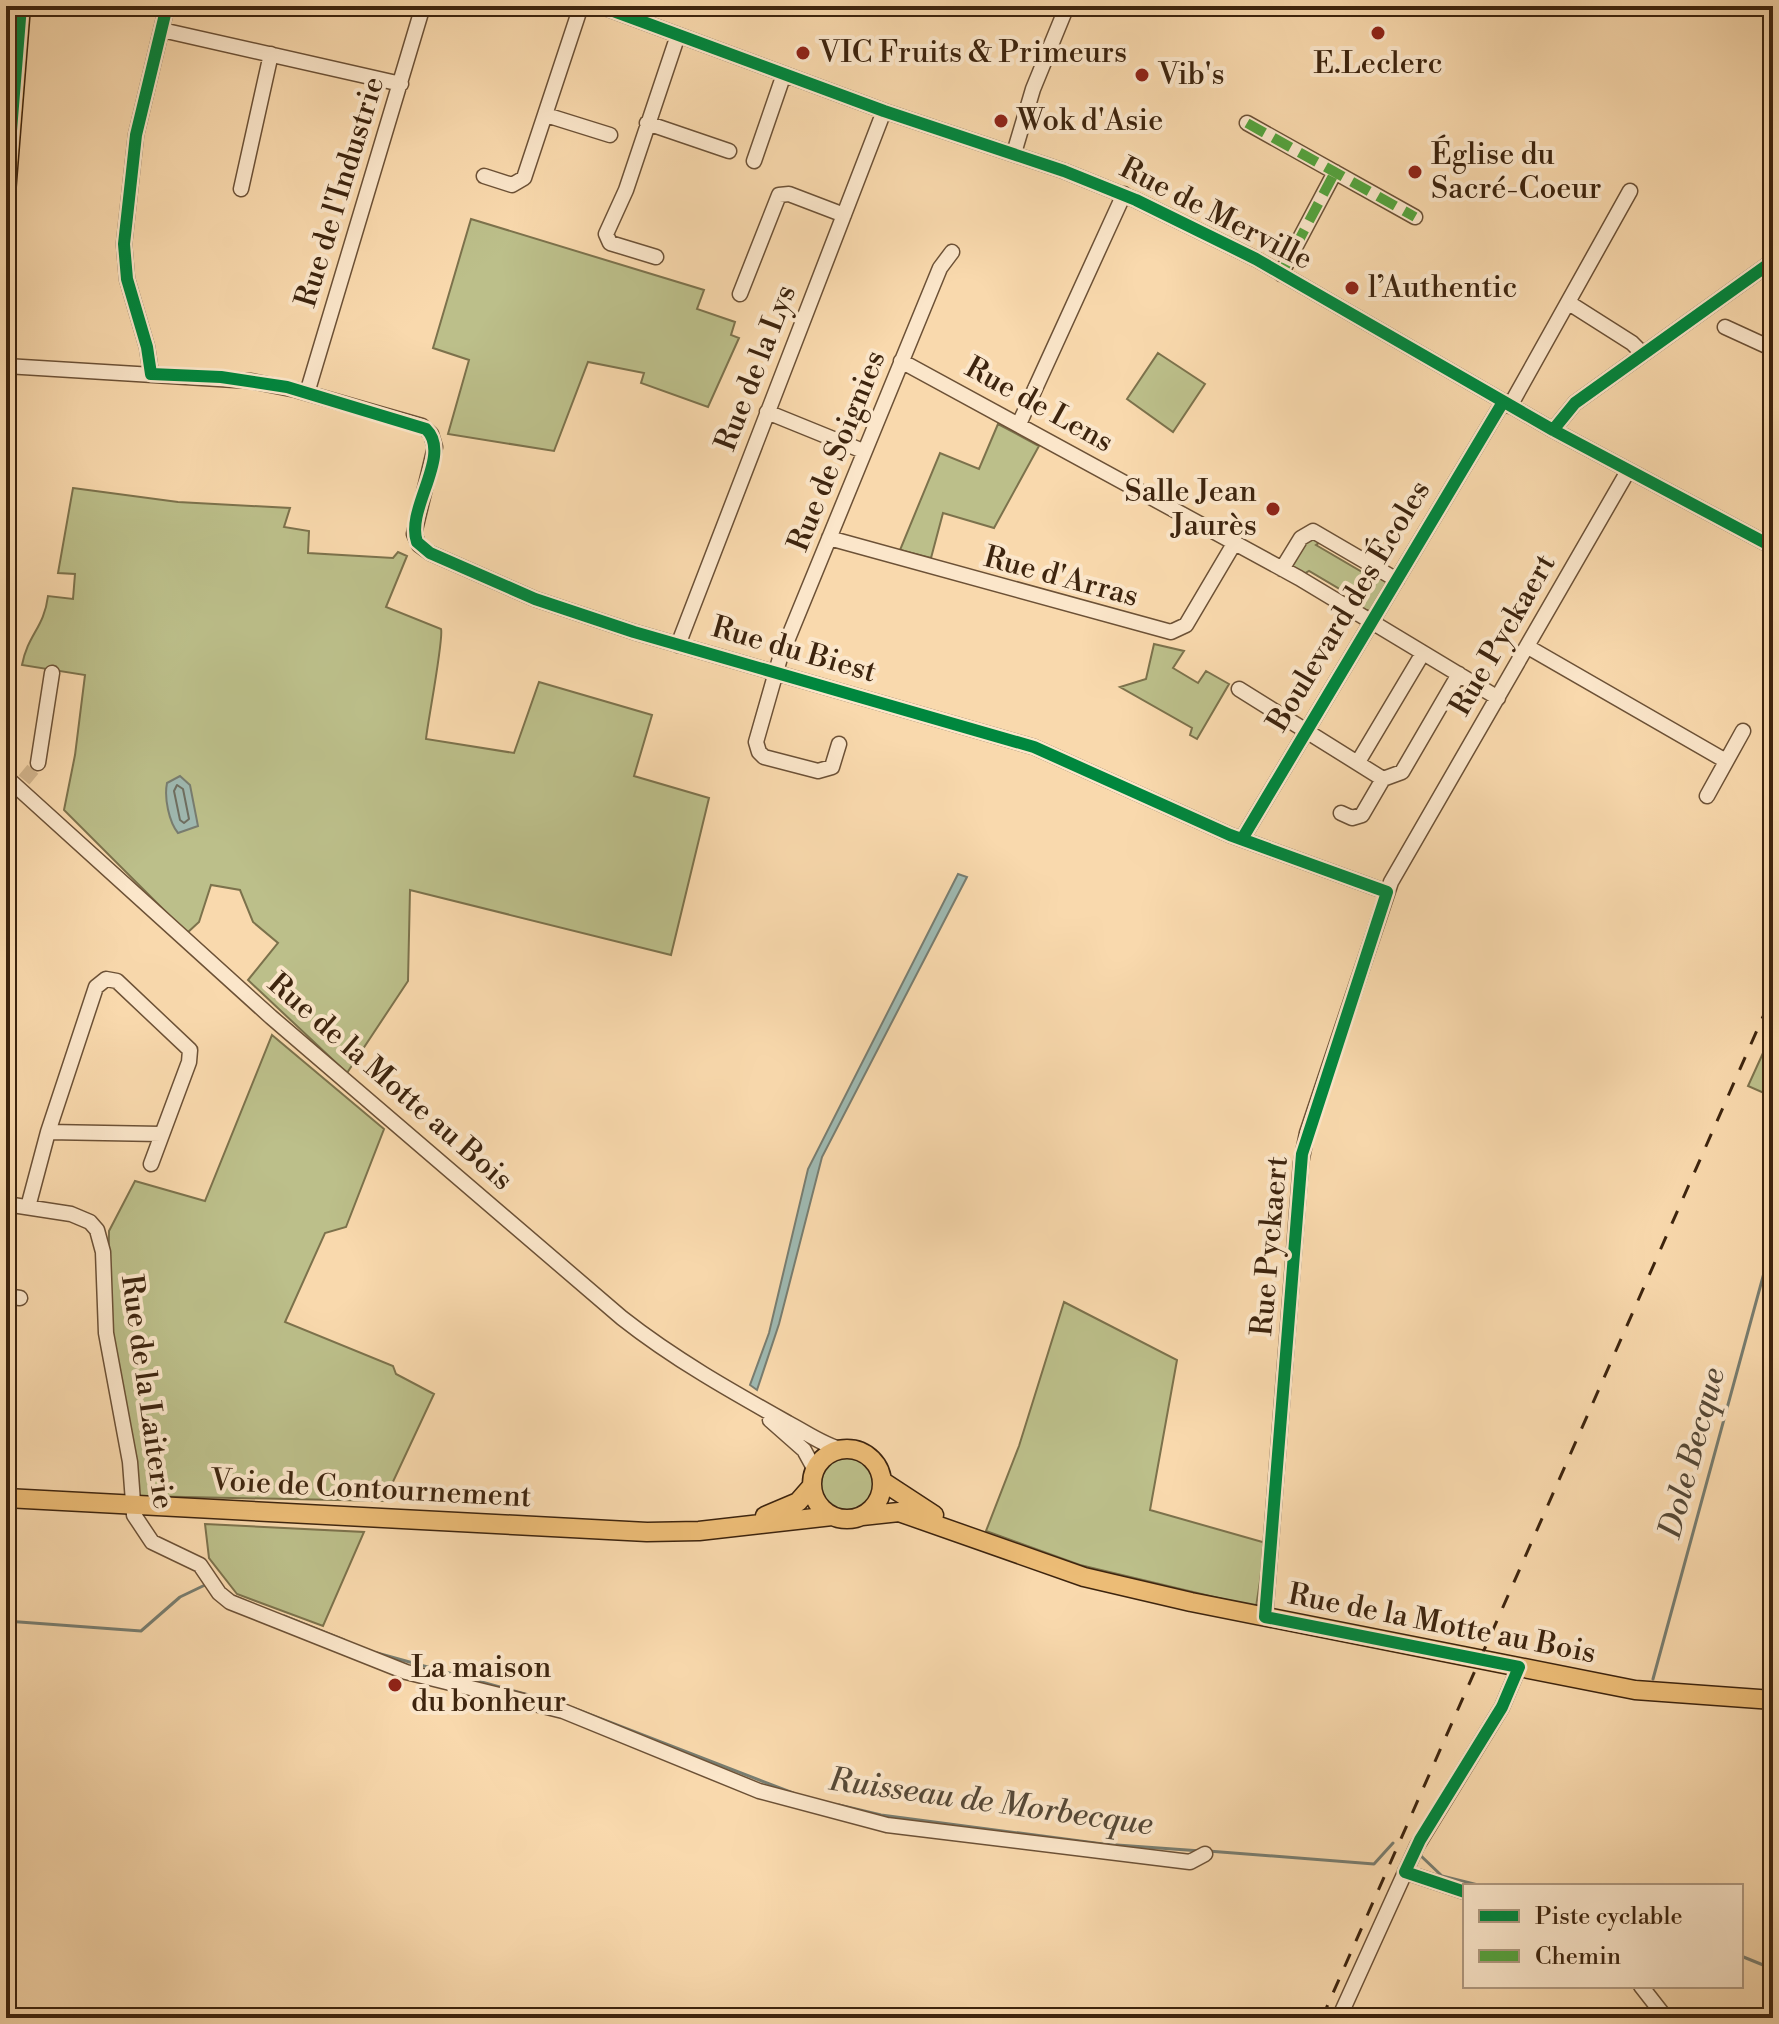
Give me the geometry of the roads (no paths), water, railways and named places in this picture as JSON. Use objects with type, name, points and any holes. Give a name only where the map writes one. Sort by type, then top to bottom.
[{"type":"main road","points":[[6,193],[21,8]]},
{"type":"main road","points":[[843,1450],[867,1456],[878,1468],[882,1481],[877,1501],[862,1516],[849,1519],[832,1516],[732,1527],[791,1505],[814,1478],[828,1455],[843,1450]]},
{"type":"main road","points":[[814,1478],[819,1505],[832,1516]]},
{"type":"main road","name":"Rue de la Motte au Bois","points":[[882,1481],[968,1535]]},
{"type":"main road","name":"Voie de Contournement","points":[[6,1498],[647,1532],[732,1527]]},
{"type":"main road","name":"Rue de la Motte au Bois","points":[[862,1516],[899,1512],[1113,1585],[1265,1617],[1669,1694],[1773,1700]]},
{"type":"street","points":[[151,374],[150,357],[127,279],[124,244],[137,128],[167,6]]},
{"type":"street","name":"Rue de l'Industrie","points":[[307,393],[423,6]]},
{"type":"street","points":[[484,176],[518,184],[524,178],[581,6]]},
{"type":"street","name":"Rue de Merville","points":[[600,6],[884,111],[1014,153],[1124,194],[1281,274],[1553,430],[1773,547]]},
{"type":"street","points":[[1014,153],[1033,89],[1067,6]]},
{"type":"street","points":[[1762,6],[1773,11]]},
{"type":"street","points":[[162,30],[401,84]]},
{"type":"street","points":[[656,257],[610,243],[605,237],[626,190],[678,35]]},
{"type":"street","points":[[241,189],[271,54]]},
{"type":"street","points":[[754,161],[784,74]]},
{"type":"street","name":"Rue de la Lys","points":[[678,645],[884,111]]},
{"type":"street","points":[[546,115],[610,135]]},
{"type":"street","points":[[647,123],[729,151]]},
{"type":"street","points":[[1247,123],[1415,217]]},
{"type":"street","points":[[1281,274],[1335,172]]},
{"type":"street","name":"Boulevard des Écoles","points":[[1242,839],[1305,730],[1569,303],[1630,191]]},
{"type":"street","points":[[740,294],[779,195],[789,194],[844,215]]},
{"type":"street","points":[[1019,424],[1124,194]]},
{"type":"street","name":"Rue de Soignies","points":[[839,744],[832,767],[821,771],[759,752],[757,738],[775,672],[863,451],[940,268],[952,252]]},
{"type":"street","points":[[1553,430],[1571,407],[1773,261]]},
{"type":"street","points":[[1569,303],[1635,344],[1643,354]]},
{"type":"street","points":[[1725,327],[1773,349]]},
{"type":"street","name":"Rue de Lens","points":[[901,361],[1235,542],[1498,698]]},
{"type":"street","points":[[6,366],[241,379],[307,393]]},
{"type":"street","name":"Rue du Biest","points":[[307,393],[429,431],[435,453],[414,530],[417,542],[426,551],[544,602],[678,645],[1034,747],[1242,839],[1387,892]]},
{"type":"street","points":[[767,412],[863,451]]},
{"type":"street","name":"Rue Pyckaert","points":[[1265,1617],[1302,1154],[1387,892],[1628,471]]},
{"type":"street","points":[[1282,569],[1303,535],[1313,531],[1397,580]]},
{"type":"street","name":"Rue d'Arras","points":[[829,538],[1171,632],[1186,625],[1235,542]]},
{"type":"street","points":[[1528,647],[1726,761]]},
{"type":"street","points":[[1358,762],[1423,653]]},
{"type":"street","points":[[38,763],[52,673]]},
{"type":"street","points":[[1341,813],[1352,818],[1362,815],[1383,779],[1402,772],[1459,674]]},
{"type":"street","points":[[1239,689],[1383,779]]},
{"type":"street","points":[[1707,796],[1743,731]]},
{"type":"street","name":"Rue de la Motte au Bois","points":[[6,777],[21,784],[271,1017],[590,1291],[651,1340],[755,1406],[818,1441],[843,1450]]},
{"type":"street","points":[[28,1207],[48,1132],[95,990],[100,982],[110,978],[190,1050],[189,1062],[151,1164]]},
{"type":"street","points":[[48,1132],[161,1134]]},
{"type":"street","name":"Rue de la Laiterie","points":[[6,1204],[80,1217],[90,1222],[99,1235],[106,1333],[129,1454],[132,1505],[139,1525],[152,1542],[196,1562],[225,1599],[241,1608],[397,1669],[583,1717],[719,1776],[819,1809],[877,1823],[1062,1848],[1190,1862],[1205,1854]]},
{"type":"street","name":"Rue de la Motte au Bois","points":[[755,1406],[804,1450],[814,1478]]},
{"type":"street","points":[[1339,2018],[1420,1840],[1502,1707],[1519,1667]]},
{"type":"street","points":[[1405,1872],[1463,1891]]},
{"type":"street","points":[[1643,1988],[1666,2018]]},
{"type":"water","points":[[180,776],[190,785],[198,826],[178,833],[170,816],[166,789],[167,783]]},
{"type":"water","points":[[958,874],[967,877],[822,1157],[779,1324],[757,1390],[750,1385],[769,1333],[808,1169]]},
{"type":"waterway","name":"Dole Becque","points":[[1653,1679],[1773,1240]]},
{"type":"waterway","name":"Ruisseau de Morbecque","points":[[6,1621],[141,1631],[180,1597],[205,1585]]},
{"type":"waterway","name":"Ruisseau de Morbecque","points":[[284,1616],[344,1640]]},
{"type":"waterway","name":"Ruisseau de Morbecque","points":[[377,1653],[558,1703]]},
{"type":"waterway","name":"Ruisseau de Morbecque","points":[[573,1708],[793,1793]]},
{"type":"waterway","name":"Ruisseau de Morbecque","points":[[839,1805],[881,1815],[1103,1844],[1201,1851]]},
{"type":"waterway","name":"Ruisseau de Morbecque","points":[[1208,1851],[1374,1864],[1393,1843]]},
{"type":"waterway","name":"Ruisseau de Morbecque","points":[[1420,1855],[1442,1876],[1474,1884]]},
{"type":"waterway","name":"Ruisseau de Morbecque","points":[[1743,1957],[1773,1969]]},
{"type":"tunnel","points":[[24,780],[38,763]]},
{"type":"railway","points":[[1322,2018],[1773,994]]},
{"type":"place","name":"E.Leclerc","points":[[1378,33]]},
{"type":"place","name":"VIC Fruits & Primeurs","points":[[803,53]]},
{"type":"place","name":"Vib's","points":[[1142,75]]},
{"type":"place","name":"Wok d'Asie","points":[[1001,121]]},
{"type":"place","name":"Église du Sacré-Coeur","points":[[1415,172]]},
{"type":"place","name":"l’Authentic","points":[[1352,288]]},
{"type":"place","name":"Salle Jean Jaurès","points":[[1273,509]]},
{"type":"place","name":"La maison du bonheur","points":[[395,1685]]}]
